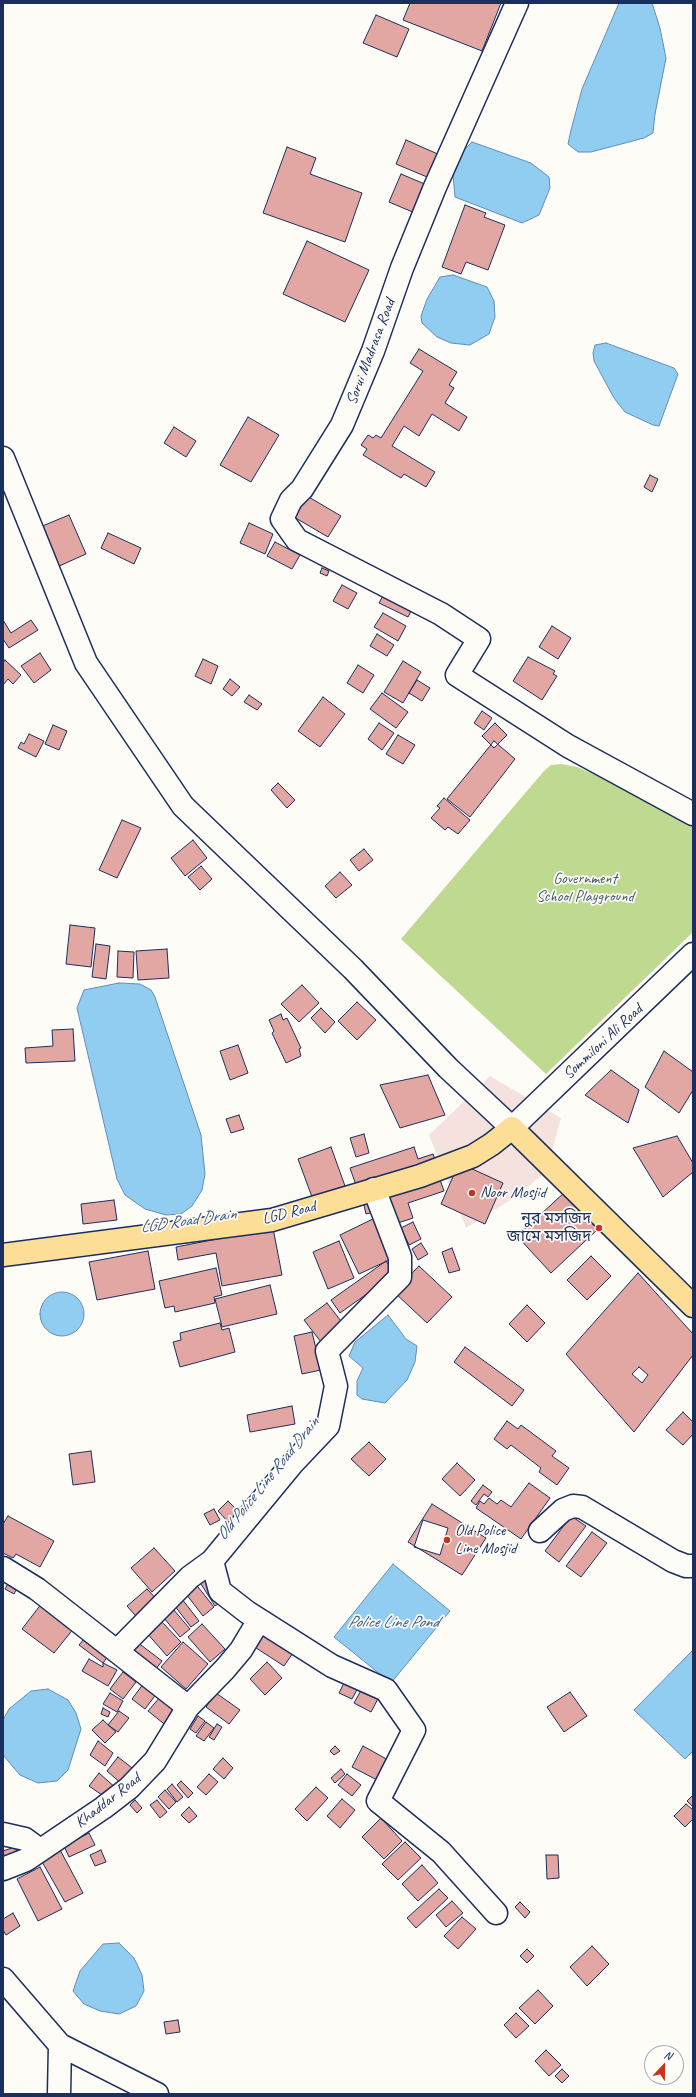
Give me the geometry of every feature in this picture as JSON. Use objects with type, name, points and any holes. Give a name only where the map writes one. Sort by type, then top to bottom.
[{"type":"main road","name":"LGD Road","points":[[3,1255],[272,1220],[420,1176],[473,1156],[492,1144],[512,1128]]},
{"type":"main road","points":[[512,1128],[693,1306]]},
{"type":"street","name":"Sorui Madrasa Road","points":[[517,3],[435,187],[402,268],[373,351],[342,425],[302,488],[291,500],[282,519],[297,540],[441,614],[479,639],[457,675],[568,746],[693,814]]},
{"type":"street","points":[[3,458],[86,663],[183,806],[353,969],[448,1068],[512,1128]]},
{"type":"street","name":"Sommiloni Ali Road","points":[[512,1128],[693,954]]},
{"type":"street","points":[[118,1650],[190,1577],[212,1561],[292,1464],[328,1426],[336,1386],[327,1351],[400,1277],[400,1257],[374,1190]]},
{"type":"street","points":[[540,1531],[563,1510],[573,1506],[582,1507],[673,1561],[686,1566],[693,1566]]},
{"type":"street","points":[[212,1561],[220,1591],[259,1620],[332,1666],[386,1690],[414,1730],[378,1801],[441,1852],[496,1913]]},
{"type":"street","points":[[3,1568],[37,1589],[191,1703]]},
{"type":"street","name":"Khaddar Road","points":[[3,1869],[26,1860],[103,1808],[129,1788],[156,1760],[191,1703],[225,1670],[241,1650],[259,1620]]},
{"type":"street","points":[[3,1834],[25,1839],[40,1850]]},
{"type":"street","points":[[3,1979],[60,2045],[157,2094]]},
{"type":"street","points":[[59,2094],[60,2045]]},
{"type":"shaded area","points":[[490,1076],[561,1118],[546,1172],[515,1197],[466,1228],[429,1135]]},
{"type":"green space","name":"Government School Playground","points":[[561,764],[577,767],[604,778],[652,802],[693,826],[693,932],[546,1074],[401,939],[544,771],[551,765]]},
{"type":"water","points":[[619,3],[652,3],[660,28],[666,58],[655,114],[653,133],[644,138],[591,152],[578,152],[568,144],[582,89]]},
{"type":"water","points":[[472,142],[531,163],[549,177],[550,188],[539,215],[522,223],[455,197],[453,175],[461,153]]},
{"type":"water","points":[[453,275],[487,287],[494,301],[495,317],[489,334],[470,345],[451,343],[437,337],[422,323],[421,316],[427,299],[440,277]]},
{"type":"water","points":[[606,343],[674,368],[678,374],[659,426],[653,425],[625,412],[614,398],[594,361],[593,353],[595,345]]},
{"type":"water","points":[[119,983],[140,984],[151,990],[155,997],[201,1135],[205,1174],[202,1190],[192,1206],[181,1214],[166,1215],[145,1209],[125,1195],[117,1179],[77,1008],[84,990]]},
{"type":"water","points":[[58,1292],[66,1292],[78,1298],[84,1310],[84,1318],[78,1330],[66,1336],[58,1336],[46,1330],[40,1318],[40,1310],[46,1298]]},
{"type":"water","points":[[388,1315],[406,1339],[417,1346],[415,1362],[407,1380],[385,1403],[362,1399],[357,1395],[357,1381],[363,1368],[349,1356],[355,1342]]},
{"type":"water","name":"Police Line Pond","points":[[393,1564],[450,1611],[391,1683],[334,1637]]},
{"type":"water","points":[[693,1650],[693,1751],[685,1759],[634,1710]]},
{"type":"water","points":[[48,1689],[68,1700],[76,1713],[81,1729],[68,1770],[57,1781],[38,1783],[20,1775],[3,1755],[3,1720],[9,1709],[31,1691]]},
{"type":"water","points":[[119,1943],[134,1958],[142,1975],[144,1991],[136,2006],[119,2014],[100,2011],[84,2004],[73,1991],[80,1971],[103,1944]]},
{"type":"building","points":[[410,3],[501,3],[482,51],[403,20]]},
{"type":"building","points":[[376,15],[409,29],[397,57],[363,43]]},
{"type":"building","points":[[406,140],[449,159],[439,182],[396,164]]},
{"type":"building","points":[[287,147],[316,158],[310,174],[362,193],[345,242],[263,213]]},
{"type":"building","points":[[401,174],[427,185],[415,213],[389,202]]},
{"type":"building","points":[[465,205],[486,213],[484,217],[505,225],[488,270],[466,262],[461,274],[442,267]]},
{"type":"building","points":[[307,241],[369,270],[345,322],[283,294]]},
{"type":"building","points":[[419,349],[457,372],[449,385],[454,388],[445,403],[467,417],[459,431],[432,414],[419,436],[404,426],[392,446],[435,472],[426,487],[404,474],[401,478],[363,455],[367,449],[361,445],[368,435],[373,438],[376,435],[381,438],[423,371],[410,363]]},
{"type":"building","points":[[248,417],[279,435],[251,482],[220,465]]},
{"type":"building","points":[[174,427],[196,441],[186,457],[164,443]]},
{"type":"building","points":[[650,475],[658,479],[652,492],[644,487]]},
{"type":"building","points":[[307,496],[341,516],[328,537],[294,517]]},
{"type":"building","points":[[69,515],[86,554],[57,567],[40,527]]},
{"type":"building","points":[[249,523],[273,534],[265,554],[240,543]]},
{"type":"building","points":[[108,533],[141,548],[134,564],[101,548]]},
{"type":"building","points":[[275,542],[300,555],[292,569],[267,556]]},
{"type":"building","points":[[322,568],[329,571],[327,576],[320,573]]},
{"type":"building","points":[[342,585],[357,593],[348,609],[333,601]]},
{"type":"building","points":[[385,592],[413,607],[408,617],[379,603]]},
{"type":"building","points":[[383,613],[406,626],[398,641],[374,627]]},
{"type":"building","points":[[3,620],[11,633],[31,620],[38,630],[9,648],[3,639]]},
{"type":"building","points":[[552,626],[571,638],[558,659],[539,647]]},
{"type":"building","points":[[377,634],[394,645],[387,656],[370,646]]},
{"type":"building","points":[[40,653],[51,670],[34,683],[21,666]]},
{"type":"building","points":[[528,657],[555,671],[553,674],[557,676],[542,700],[513,681]]},
{"type":"building","points":[[203,659],[218,666],[211,684],[195,676]]},
{"type":"building","points":[[5,660],[21,675],[13,684],[8,679],[3,685],[3,663]]},
{"type":"building","points":[[403,661],[421,672],[403,703],[384,692]]},
{"type":"building","points":[[358,665],[374,675],[363,693],[347,683]]},
{"type":"building","points":[[230,679],[240,687],[232,696],[223,689]]},
{"type":"building","points":[[417,680],[430,688],[422,701],[409,693]]},
{"type":"building","points":[[382,693],[408,712],[396,728],[370,709]]},
{"type":"building","points":[[249,695],[262,704],[257,710],[244,702]]},
{"type":"building","points":[[323,697],[345,714],[320,747],[298,731]]},
{"type":"building","points":[[482,711],[492,718],[484,730],[474,723]]},
{"type":"building","points":[[379,723],[394,733],[382,750],[368,739]]},
{"type":"building","points":[[495,723],[507,735],[494,748],[482,736]]},
{"type":"building","points":[[53,725],[67,731],[59,750],[45,744]]},
{"type":"building","points":[[29,734],[44,741],[36,757],[18,748],[21,742],[24,744]]},
{"type":"building","points":[[398,735],[415,745],[403,764],[386,754]]},
{"type":"building","points":[[494,741],[515,759],[470,817],[447,799]]},
{"type":"building","points":[[278,783],[295,800],[287,808],[271,790]]},
{"type":"building","points":[[444,798],[470,820],[458,834],[448,827],[445,830],[431,818],[440,808],[437,806]]},
{"type":"building","points":[[122,820],[141,828],[117,878],[99,870]]},
{"type":"building","points":[[193,840],[207,858],[185,876],[171,858]]},
{"type":"building","points":[[364,849],[373,860],[359,871],[350,860]]},
{"type":"building","points":[[201,866],[212,879],[200,890],[188,877]]},
{"type":"building","points":[[340,872],[352,885],[336,898],[325,886]]},
{"type":"building","points":[[70,925],[95,928],[91,967],[66,964]]},
{"type":"building","points":[[96,944],[110,946],[106,979],[92,977]]},
{"type":"building","points":[[167,949],[169,978],[138,980],[136,951]]},
{"type":"building","points":[[118,951],[134,952],[133,978],[117,977]]},
{"type":"building","points":[[302,985],[319,1003],[299,1022],[281,1004]]},
{"type":"building","points":[[357,1002],[376,1020],[357,1040],[338,1021]]},
{"type":"building","points":[[321,1008],[335,1022],[325,1033],[311,1018]]},
{"type":"building","points":[[281,1014],[283,1020],[287,1018],[301,1048],[299,1049],[301,1056],[286,1063],[272,1033],[274,1031],[269,1020]]},
{"type":"building","points":[[73,1029],[75,1061],[26,1063],[25,1048],[53,1046],[52,1030]]},
{"type":"building","points":[[238,1045],[248,1073],[230,1080],[220,1051]]},
{"type":"building","points":[[664,1051],[693,1072],[693,1090],[679,1113],[645,1087]]},
{"type":"building","points":[[611,1070],[639,1090],[628,1123],[585,1095]]},
{"type":"building","points":[[428,1075],[445,1115],[400,1128],[380,1085]]},
{"type":"building","points":[[239,1115],[244,1129],[231,1133],[226,1119]]},
{"type":"building","points":[[364,1134],[369,1153],[356,1157],[350,1138]]},
{"type":"building","points":[[677,1136],[693,1163],[693,1172],[663,1197],[633,1148]]},
{"type":"building","points":[[331,1147],[345,1186],[312,1197],[298,1159]]},
{"type":"building","points":[[414,1147],[418,1159],[433,1154],[436,1162],[357,1188],[350,1168]]},
{"type":"building","name":"Noor Mosjid","points":[[459,1163],[503,1183],[485,1224],[441,1204]]},
{"type":"building","points":[[438,1174],[444,1191],[408,1203],[413,1218],[395,1224],[384,1192]]},
{"type":"building","points":[[565,1192],[599,1228],[551,1273],[517,1236]]},
{"type":"building","points":[[374,1197],[378,1211],[366,1214],[363,1201]]},
{"type":"building","points":[[114,1200],[117,1220],[83,1224],[81,1204]]},
{"type":"building","points":[[379,1216],[398,1256],[359,1274],[340,1235]]},
{"type":"building","points":[[413,1222],[421,1239],[409,1245],[401,1228]]},
{"type":"building","points":[[273,1228],[282,1275],[222,1286],[216,1253],[178,1260],[176,1247]]},
{"type":"building","points":[[339,1241],[354,1278],[328,1289],[313,1252]]},
{"type":"building","points":[[421,1243],[428,1254],[418,1260],[412,1249]]},
{"type":"building","points":[[452,1248],[460,1270],[449,1273],[442,1252]]},
{"type":"building","points":[[148,1251],[155,1289],[97,1300],[89,1262]]},
{"type":"building","points":[[591,1256],[611,1276],[587,1300],[567,1280]]},
{"type":"building","points":[[386,1261],[395,1274],[340,1313],[331,1300]]},
{"type":"building","points":[[419,1266],[452,1297],[427,1323],[394,1292]]},
{"type":"building","points":[[216,1268],[222,1295],[214,1297],[215,1303],[175,1312],[174,1306],[165,1308],[159,1281]]},
{"type":"building","points":[[638,1273],[693,1334],[693,1355],[634,1432],[566,1354]]},
{"type":"building","points":[[270,1285],[277,1314],[222,1327],[215,1299]]},
{"type":"building","points":[[327,1303],[344,1325],[321,1342],[304,1320]]},
{"type":"building","points":[[527,1305],[545,1323],[527,1342],[509,1324]]},
{"type":"building","points":[[220,1323],[222,1330],[229,1328],[235,1352],[180,1367],[173,1342],[181,1340],[180,1333]]},
{"type":"building","points":[[312,1332],[321,1370],[302,1374],[294,1336]]},
{"type":"building","points":[[465,1347],[524,1390],[512,1406],[454,1362]]},
{"type":"building","points":[[639,1367],[648,1375],[642,1383],[632,1374]]},
{"type":"building","points":[[292,1406],[295,1424],[250,1432],[247,1415]]},
{"type":"building","points":[[683,1412],[693,1422],[693,1434],[683,1445],[666,1430]]},
{"type":"building","points":[[507,1421],[518,1429],[521,1425],[556,1451],[552,1456],[569,1468],[557,1485],[539,1472],[541,1468],[511,1445],[507,1449],[494,1439]]},
{"type":"building","points":[[369,1442],[386,1459],[369,1476],[351,1459]]},
{"type":"building","points":[[91,1451],[95,1482],[73,1485],[69,1454]]},
{"type":"building","points":[[457,1463],[475,1480],[460,1496],[442,1479]]},
{"type":"building","points":[[529,1483],[550,1498],[521,1539],[476,1508],[480,1501],[484,1504],[489,1498],[497,1504],[501,1500],[511,1507]]},
{"type":"building","points":[[483,1485],[492,1492],[488,1497],[484,1494],[476,1505],[471,1501]]},
{"type":"building","points":[[228,1501],[240,1513],[229,1523],[218,1511]]},
{"type":"building","name":"Old Police Line Mosjid","points":[[432,1504],[486,1538],[462,1575],[408,1542]]},
{"type":"building","points":[[214,1509],[220,1520],[210,1525],[204,1514]]},
{"type":"building","points":[[8,1516],[54,1541],[40,1567],[16,1554],[13,1558],[3,1553],[3,1524]]},
{"type":"building","points":[[571,1516],[586,1526],[559,1562],[545,1551]]},
{"type":"building","points":[[423,1520],[448,1528],[440,1555],[414,1547]]},
{"type":"building","points":[[592,1532],[607,1543],[581,1577],[566,1566]]},
{"type":"building","points":[[154,1548],[175,1571],[152,1592],[131,1568]]},
{"type":"building","points":[[12,1576],[21,1580],[14,1594],[5,1589]]},
{"type":"building","points":[[207,1576],[223,1601],[215,1606],[199,1581]]},
{"type":"building","points":[[194,1582],[214,1607],[203,1616],[183,1590]]},
{"type":"building","points":[[147,1589],[162,1605],[142,1623],[127,1606]]},
{"type":"building","points":[[182,1599],[199,1621],[191,1627],[174,1605]]},
{"type":"building","points":[[42,1603],[74,1628],[54,1653],[22,1629]]},
{"type":"building","points":[[173,1609],[190,1629],[180,1637],[163,1617]]},
{"type":"building","points":[[160,1620],[181,1642],[167,1656],[146,1632]]},
{"type":"building","points":[[202,1624],[225,1649],[210,1662],[188,1637]]},
{"type":"building","points":[[266,1626],[297,1647],[284,1666],[253,1646]]},
{"type":"building","points":[[83,1640],[97,1650],[102,1644],[112,1651],[103,1663],[79,1645]]},
{"type":"building","points":[[137,1642],[162,1661],[152,1674],[127,1656]]},
{"type":"building","points":[[183,1642],[208,1664],[186,1689],[161,1667]]},
{"type":"building","points":[[89,1659],[103,1667],[103,1663],[117,1670],[108,1686],[82,1671]]},
{"type":"building","points":[[267,1662],[282,1678],[265,1695],[250,1679]]},
{"type":"building","points":[[123,1672],[136,1682],[123,1699],[110,1689]]},
{"type":"building","points":[[346,1679],[359,1686],[352,1699],[339,1693]]},
{"type":"building","points":[[144,1683],[157,1693],[145,1709],[132,1699]]},
{"type":"building","points":[[364,1685],[381,1693],[371,1712],[354,1703]]},
{"type":"building","points":[[570,1692],[587,1716],[564,1732],[547,1707]]},
{"type":"building","points":[[110,1693],[123,1701],[117,1712],[103,1704]]},
{"type":"building","points":[[216,1693],[240,1710],[229,1724],[206,1707]]},
{"type":"building","points":[[161,1696],[180,1712],[168,1727],[148,1711]]},
{"type":"building","points":[[103,1708],[110,1712],[108,1717],[101,1714]]},
{"type":"building","points":[[119,1711],[129,1718],[118,1732],[108,1725]]},
{"type":"building","points":[[198,1716],[205,1721],[196,1733],[190,1729]]},
{"type":"building","points":[[103,1720],[116,1732],[105,1743],[92,1730]]},
{"type":"building","points":[[206,1722],[214,1728],[204,1741],[196,1736]]},
{"type":"building","points":[[217,1724],[222,1727],[214,1740],[209,1737]]},
{"type":"building","points":[[98,1741],[113,1753],[105,1766],[90,1755]]},
{"type":"building","points":[[335,1746],[340,1751],[334,1755],[330,1751]]},
{"type":"building","points":[[363,1746],[390,1761],[379,1781],[352,1767]]},
{"type":"building","points":[[118,1757],[136,1771],[123,1785],[107,1771]]},
{"type":"building","points":[[223,1758],[233,1768],[224,1779],[213,1769]]},
{"type":"building","points":[[341,1769],[345,1774],[335,1783],[331,1778]]},
{"type":"building","points":[[99,1773],[117,1789],[109,1800],[89,1786]]},
{"type":"building","points":[[209,1774],[218,1782],[206,1795],[197,1787]]},
{"type":"building","points":[[347,1774],[361,1785],[352,1796],[338,1785]]},
{"type":"building","points":[[181,1781],[193,1793],[188,1798],[177,1785]]},
{"type":"building","points":[[172,1784],[183,1797],[177,1802],[167,1789]]},
{"type":"building","points":[[316,1787],[328,1798],[307,1821],[295,1809]]},
{"type":"building","points":[[165,1790],[176,1802],[169,1809],[158,1797]]},
{"type":"building","points":[[693,1795],[693,1807],[687,1801]]},
{"type":"building","points":[[342,1799],[355,1810],[340,1828],[327,1816]]},
{"type":"building","points":[[135,1800],[142,1808],[137,1813],[130,1805]]},
{"type":"building","points":[[157,1800],[167,1812],[160,1818],[150,1805]]},
{"type":"building","points":[[686,1804],[693,1810],[693,1819],[685,1827],[674,1816]]},
{"type":"building","points":[[189,1807],[197,1816],[189,1823],[181,1815]]},
{"type":"building","points":[[381,1818],[402,1841],[384,1859],[362,1837]]},
{"type":"building","points":[[89,1833],[95,1845],[69,1857],[64,1846]]},
{"type":"building","points":[[405,1842],[421,1858],[398,1880],[382,1864]]},
{"type":"building","points":[[58,1846],[83,1893],[65,1902],[41,1860]]},
{"type":"building","points":[[15,1847],[20,1859],[6,1864],[3,1851]]},
{"type":"building","points":[[101,1850],[106,1862],[95,1866],[90,1855]]},
{"type":"building","points":[[546,1855],[558,1855],[559,1878],[547,1879]]},
{"type":"building","points":[[422,1865],[438,1883],[418,1901],[402,1884]]},
{"type":"building","points":[[40,1867],[62,1909],[38,1921],[17,1879]]},
{"type":"building","points":[[439,1889],[448,1898],[416,1928],[407,1918]]},
{"type":"building","points":[[452,1901],[463,1913],[446,1927],[436,1915]]},
{"type":"building","points":[[520,1902],[530,1912],[525,1918],[515,1907]]},
{"type":"building","points":[[13,1913],[20,1926],[6,1935],[3,1930],[3,1919]]},
{"type":"building","points":[[462,1917],[476,1929],[458,1949],[444,1936]]},
{"type":"building","points":[[592,1946],[609,1964],[587,1986],[570,1967]]},
{"type":"building","points":[[527,1949],[534,1956],[527,1963],[520,1956]]},
{"type":"building","points":[[538,1990],[553,2006],[535,2024],[519,2008]]},
{"type":"building","points":[[516,2013],[529,2026],[516,2038],[504,2025]]},
{"type":"building","points":[[178,2020],[180,2032],[166,2034],[164,2022]]},
{"type":"building","points":[[546,2050],[561,2065],[549,2076],[535,2061]]},
{"type":"building","points":[[562,2069],[569,2076],[562,2083],[555,2076]]},
{"type":"place","name":"Noor Mosjid","points":[[472,1193]]},
{"type":"place","name":"নুর মসজিদ জামে মসজিদ","points":[[599,1228]]},
{"type":"place","name":"Old Police Line Mosjid","points":[[447,1540]]},
{"type":"water label","name":"LGD Road Drain","points":[[188,1221]]},
{"type":"water label","name":"Old Police Line Road Drain","points":[[268,1479]]}]
